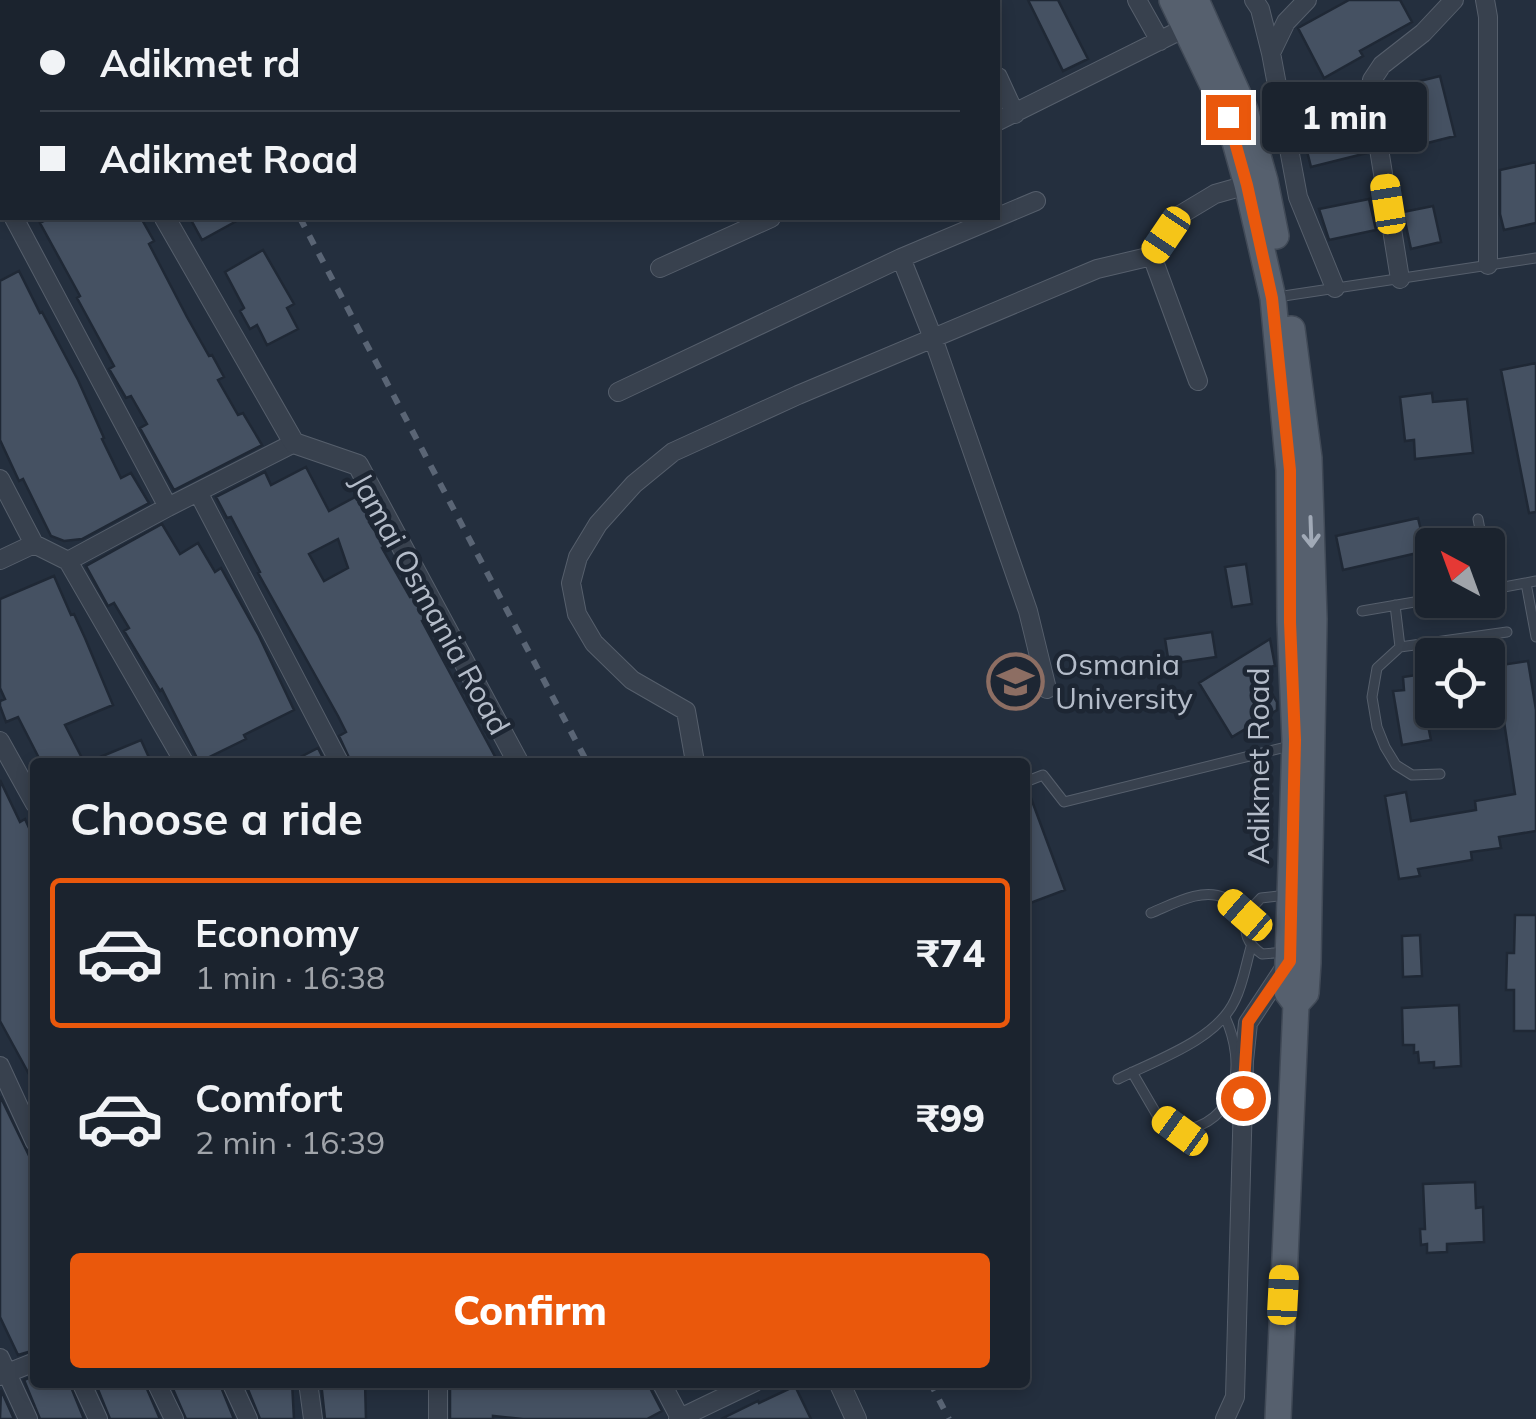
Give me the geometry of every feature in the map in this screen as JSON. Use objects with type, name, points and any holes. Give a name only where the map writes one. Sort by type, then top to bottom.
[{"type":"main road","name":"Adikmet Road","points":[[1172,0],[1228,117],[1280,297]]},
{"type":"main road","name":"Adikmet Road","points":[[1196,0],[1244,110],[1264,181],[1280,297],[1290,470],[1290,622],[1304,744],[1306,993],[1296,1012]]},
{"type":"main road","name":"Adikmet Road","points":[[1296,1012],[1288,992],[1291,894],[1304,744]]},
{"type":"main road","points":[[1278,1419],[1296,1012]]},
{"type":"street","points":[[1137,0],[1160,40]]},
{"type":"street","points":[[1254,0],[1271,53],[1298,197],[1335,288]]},
{"type":"street","points":[[1271,53],[1286,22],[1307,0]]},
{"type":"street","points":[[1400,279],[1370,93],[1372,80],[1382,65],[1454,0]]},
{"type":"street","points":[[1485,0],[1488,266]]},
{"type":"street","points":[[1000,88],[1006,118],[1185,28]]},
{"type":"street","points":[[694,758],[686,711],[632,680],[594,643],[577,614],[570,583],[578,557],[598,524],[634,484],[673,452],[798,395],[1097,269],[1152,256],[1180,215],[1215,194],[1247,185]]},
{"type":"street","points":[[1000,217],[1036,202]]},
{"type":"street","points":[[15,220],[168,507]]},
{"type":"street","points":[[68,561],[294,443],[166,220]]},
{"type":"street","points":[[660,268],[767,220]]},
{"type":"street","points":[[618,392],[901,258],[993,220]]},
{"type":"street","points":[[1152,256],[1198,380]]},
{"type":"street","points":[[901,258],[933,338],[1028,611],[1048,690]]},
{"type":"street","name":"Jamai Osmania Road","points":[[294,443],[358,465],[516,758]]},
{"type":"street","points":[[0,479],[34,544],[68,561],[182,758]]},
{"type":"street","points":[[198,492],[337,758]]},
{"type":"street","points":[[0,560],[34,544]]},
{"type":"street","points":[[0,742],[30,795]]},
{"type":"street","points":[[1225,1419],[1235,1397],[1248,1022],[1290,956]]},
{"type":"street","points":[[0,1066],[30,1131]]},
{"type":"street","points":[[28,1419],[2,1369],[30,1363]]},
{"type":"street","points":[[84,1388],[98,1419]]},
{"type":"street","points":[[159,1388],[174,1419]]},
{"type":"street","points":[[234,1388],[248,1419]]},
{"type":"street","points":[[309,1388],[313,1419]]},
{"type":"street","points":[[438,1388],[438,1419]]},
{"type":"street","points":[[664,1388],[679,1419],[743,1388]]},
{"type":"street","points":[[842,1388],[856,1419]]},
{"type":"lane","points":[[1280,297],[1536,258]]},
{"type":"lane","points":[[1478,519],[1480,528]]},
{"type":"lane","points":[[1505,586],[1531,582],[1536,637]]},
{"type":"lane","points":[[1362,611],[1415,602]]},
{"type":"lane","points":[[1395,605],[1400,647]]},
{"type":"lane","points":[[1440,774],[1412,775],[1396,765],[1377,727],[1372,697],[1377,668],[1400,647],[1507,632]]},
{"type":"lane","points":[[1030,780],[1043,775],[1064,802],[1304,744]]},
{"type":"lane","points":[[1151,913],[1208,894],[1226,899],[1245,915]]},
{"type":"lane","points":[[1290,956],[1262,954],[1251,946],[1245,932],[1245,915],[1261,898],[1291,894]]},
{"type":"lane","points":[[1118,1079],[1203,1037],[1225,1018],[1236,999],[1251,946]]},
{"type":"lane","points":[[1132,1072],[1157,1114],[1180,1131],[1199,1128],[1219,1113],[1232,1094],[1234,1035],[1225,1018]]},
{"type":"building","points":[[1028,0],[1058,0],[1088,59],[1063,71]]},
{"type":"building","points":[[1349,0],[1400,0],[1412,22],[1360,51],[1363,56],[1324,78],[1298,28]]},
{"type":"building","points":[[1440,76],[1455,136],[1392,152],[1383,90]]},
{"type":"building","points":[[1358,92],[1367,153],[1311,167],[1296,108]]},
{"type":"building","points":[[1536,162],[1536,223],[1504,230],[1500,170]]},
{"type":"building","points":[[1369,199],[1376,230],[1329,240],[1319,209]]},
{"type":"building","points":[[1433,206],[1441,242],[1411,249],[1403,212]]},
{"type":"building","points":[[142,220],[154,241],[149,244],[187,317],[224,377],[218,380],[238,415],[243,413],[262,445],[174,490],[140,428],[147,424],[109,369],[114,366],[40,223]]},
{"type":"building","points":[[191,220],[238,220],[202,240]]},
{"type":"building","points":[[263,250],[294,304],[287,308],[298,329],[267,345],[257,325],[250,329],[225,272]]},
{"type":"building","points":[[19,271],[78,380],[121,478],[131,473],[149,503],[82,539],[64,541],[51,536],[0,440],[0,281]]},
{"type":"building","points":[[1536,363],[1536,512],[1529,513],[1501,370]]},
{"type":"building","points":[[1432,393],[1433,402],[1467,399],[1473,453],[1415,459],[1414,440],[1405,441],[1400,397]]},
{"type":"building","points":[[306,467],[329,511],[359,495],[372,520],[369,522],[385,546],[382,548],[410,597],[413,596],[425,619],[422,621],[496,758],[349,758],[339,736],[346,732],[338,716],[231,517],[227,518],[216,497],[265,472],[271,485]],"holes":[[[338,539],[348,568],[324,581],[309,554]]]},
{"type":"building","points":[[1418,518],[1420,528],[1415,528],[1415,554],[1343,570],[1336,536]]},
{"type":"building","points":[[162,524],[180,554],[198,543],[215,572],[221,568],[294,710],[244,735],[246,739],[207,758],[197,758],[162,689],[124,631],[129,628],[114,603],[108,606],[86,566]]},
{"type":"building","points":[[1246,564],[1252,604],[1232,607],[1225,567]]},
{"type":"building","points":[[54,576],[71,615],[74,614],[113,705],[65,725],[82,758],[39,758],[18,717],[6,722],[0,706],[5,699],[0,688],[0,599]]},
{"type":"building","points":[[1212,632],[1216,657],[1169,664],[1165,639]]},
{"type":"building","points":[[1270,639],[1275,666],[1257,669],[1277,702],[1277,710],[1232,737],[1199,683]]},
{"type":"building","points":[[1528,661],[1536,710],[1536,831],[1499,837],[1501,848],[1471,852],[1472,860],[1418,869],[1420,876],[1399,879],[1385,796],[1406,792],[1411,821],[1476,810],[1475,801],[1515,794],[1505,728],[1505,664]]},
{"type":"building","points":[[1415,675],[1415,728],[1428,728],[1431,740],[1402,745],[1393,691],[1404,690],[1403,677]]},
{"type":"building","points":[[141,740],[149,758],[98,758]]},
{"type":"building","points":[[318,748],[323,758],[299,758]]},
{"type":"building","points":[[0,780],[20,822],[25,819],[30,830],[30,1076],[0,1021]]},
{"type":"building","points":[[1030,795],[1065,890],[1030,903]]},
{"type":"building","points":[[1515,915],[1536,915],[1536,1031],[1514,1031],[1514,990],[1506,990],[1507,953],[1514,953]]},
{"type":"building","points":[[1420,935],[1422,976],[1403,977],[1402,936]]},
{"type":"building","points":[[1459,1005],[1461,1066],[1434,1068],[1434,1062],[1419,1063],[1414,1045],[1403,1045],[1402,1008]]},
{"type":"building","points":[[0,1096],[30,1158],[30,1351],[18,1355],[0,1317]]},
{"type":"building","points":[[1475,1182],[1476,1208],[1483,1207],[1484,1242],[1447,1244],[1447,1252],[1427,1253],[1427,1244],[1421,1245],[1420,1229],[1425,1229],[1423,1184]]},
{"type":"building","points":[[30,1377],[30,1388],[71,1388],[84,1419],[40,1419],[24,1380]]},
{"type":"building","points":[[97,1388],[147,1388],[160,1419],[110,1419]]},
{"type":"building","points":[[173,1388],[221,1388],[234,1419],[186,1419]]},
{"type":"building","points":[[247,1388],[292,1388],[294,1419],[260,1419]]},
{"type":"building","points":[[322,1388],[365,1388],[366,1419],[325,1419]]},
{"type":"building","points":[[450,1388],[650,1388],[662,1411],[647,1419],[450,1419]]},
{"type":"building","points":[[796,1388],[811,1419],[721,1419]]},
{"type":"building","points":[[1,1390],[14,1419],[0,1419]]},
{"type":"railway","points":[[301,220],[585,758]]},
{"type":"railway","points":[[933,1388],[949,1419]]},
{"type":"place","name":"Osmania University","points":[[1016,682]]},
{"type":"route","points":[[1228,117],[1272,298],[1290,470],[1295,740],[1290,961],[1248,1022],[1243,1098]]}]
